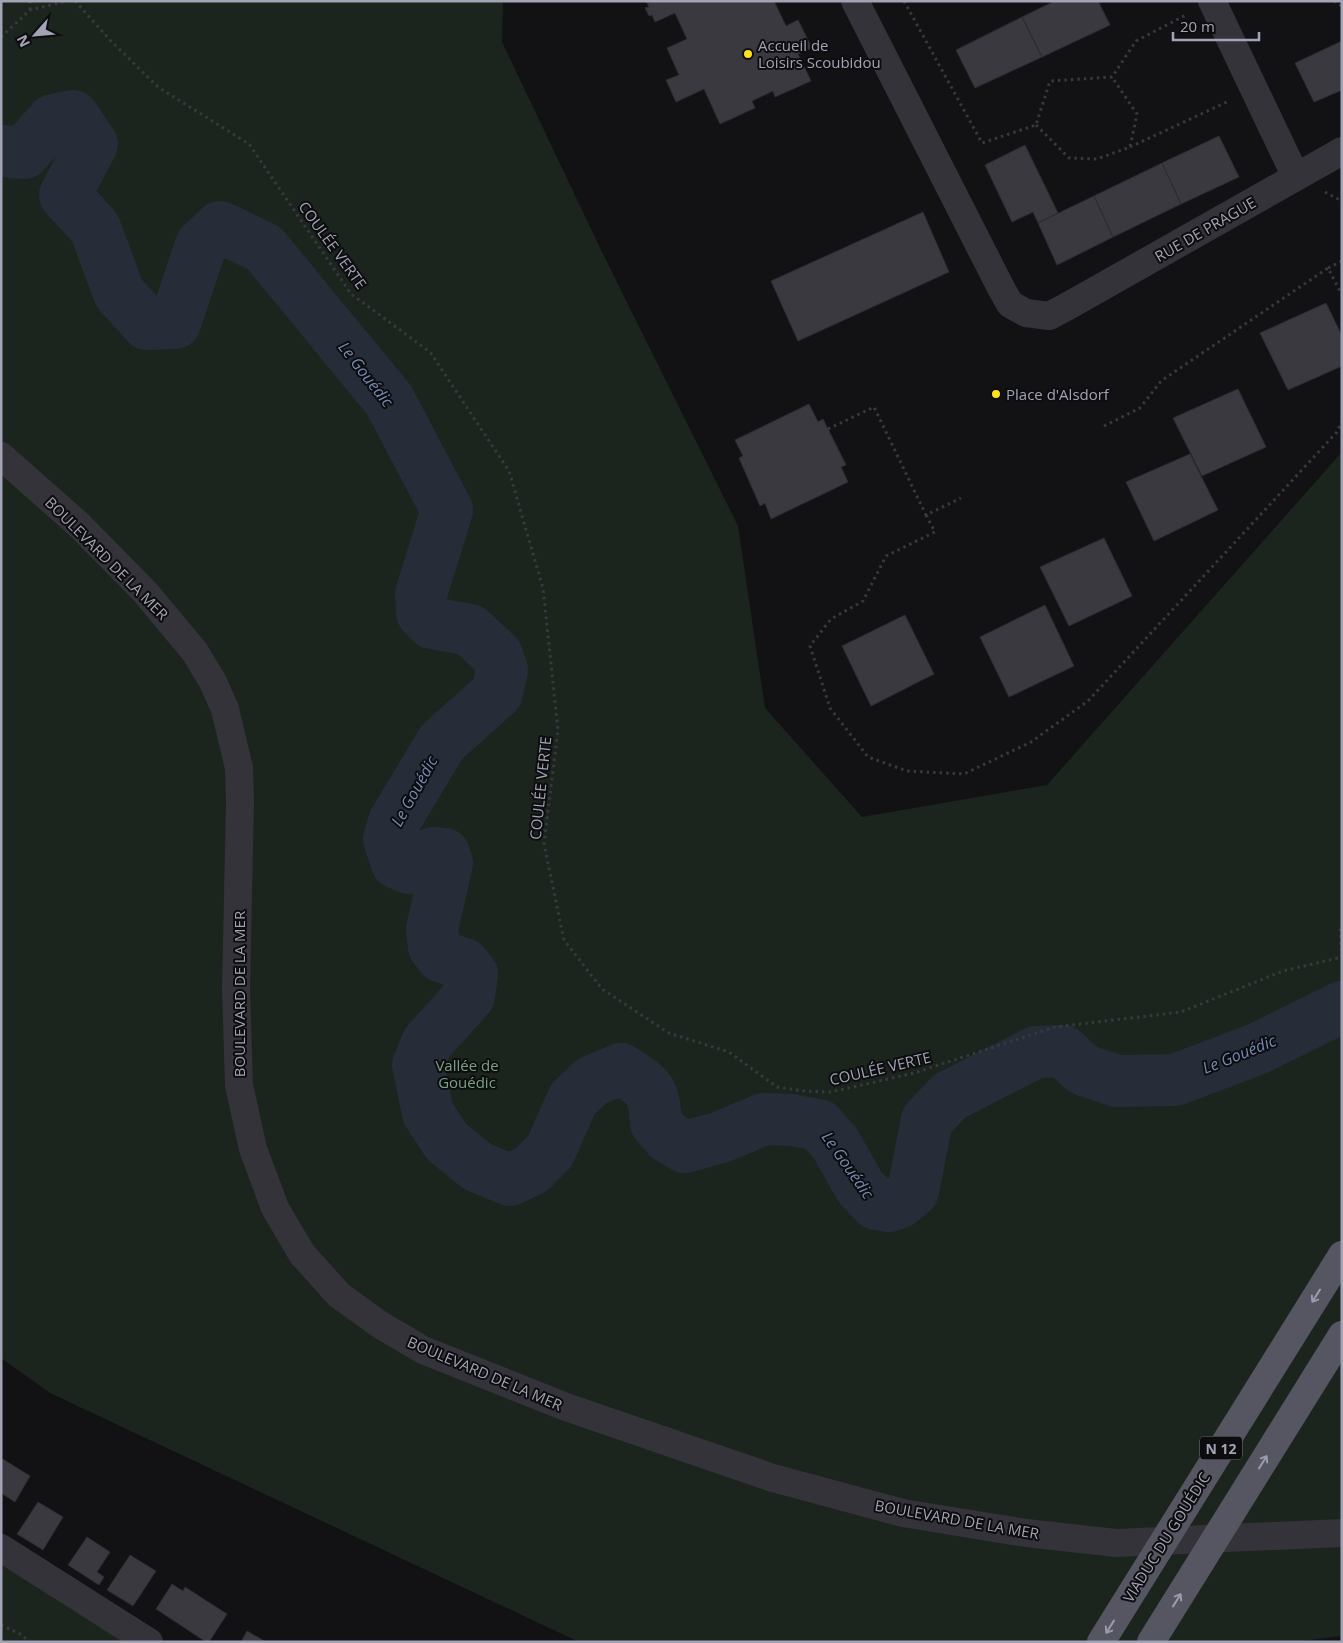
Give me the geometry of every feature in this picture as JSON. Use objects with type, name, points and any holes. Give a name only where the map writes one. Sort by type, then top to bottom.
[{"type":"highway","name":"VIADUC DU GOUÉDIC","points":[[1101,1642],[1342,1255]]},
{"type":"highway","name":"N 12","points":[[1151,1642],[1342,1335]]},
{"type":"street","name":"RUE DE PRAGUE","points":[[855,1],[1010,304],[1026,313],[1049,316],[1342,151]]},
{"type":"street","points":[[1212,2],[1296,177]]},
{"type":"street","name":"BOULEVARD DE LA MER","points":[[1,456],[79,525],[145,592],[195,652],[213,682],[225,709],[239,768],[240,785],[236,989],[239,1085],[253,1149],[275,1208],[302,1254],[339,1295],[379,1324],[423,1350],[566,1407],[773,1478],[903,1513],[1026,1533],[1116,1543],[1342,1533]]},
{"type":"street","points":[[1,1548],[149,1642]]},
{"type":"path","points":[[30,1],[30,10]]},
{"type":"path","points":[[1,37],[30,10],[68,1]]},
{"type":"path","name":"COULÉE VERTE","points":[[75,1],[110,40],[158,87],[249,144],[351,294],[430,352],[509,471],[543,588],[558,730],[544,844],[564,940],[602,989],[669,1033],[729,1052],[777,1087],[831,1092],[914,1073],[1054,1026],[1180,1012],[1283,971],[1342,957]]},
{"type":"path","points":[[904,1],[982,143],[1036,125]]},
{"type":"path","points":[[1334,1],[1342,6]]},
{"type":"path","points":[[1112,77],[1136,41],[1212,2]]},
{"type":"path","points":[[1036,125],[1050,81],[1112,77]]},
{"type":"path","points":[[1112,77],[1137,114],[1130,147]]},
{"type":"path","points":[[1036,125],[1069,158],[1097,159],[1130,147],[1254,89]]},
{"type":"path","points":[[1104,426],[1140,408],[1161,381],[1328,268],[1342,261]]},
{"type":"path","points":[[1328,268],[1342,295]]},
{"type":"path","points":[[828,429],[874,407],[935,532],[886,556],[863,602],[831,619],[810,646],[830,708],[868,756],[907,770],[964,774],[1031,742],[1088,700],[1336,432],[1342,421]]},
{"type":"path","points":[[926,515],[961,498]]},
{"type":"path","points":[[1342,924],[1340,928],[1342,957]]},
{"type":"path","points":[[1,1625],[22,1635],[29,1642]]},
{"type":"green space","name":"Vallée de Gouédic","points":[[1,1],[503,1],[502,42],[602,252],[738,526],[765,708],[862,817],[1047,785],[1342,452],[1342,1636],[1294,1642],[579,1642],[50,1393],[1,1358]]},
{"type":"green space","points":[[1,1564],[125,1642],[1,1642]]},
{"type":"building","points":[[646,1],[774,1],[786,26],[798,20],[812,48],[798,54],[811,81],[775,97],[773,91],[752,101],[755,108],[720,124],[704,89],[676,102],[666,80],[679,75],[667,48],[687,39],[675,13],[655,22],[652,15],[649,16],[645,8],[649,7]]},
{"type":"building","points":[[1055,1],[1104,1],[1099,3],[1110,25],[1042,57],[1022,17]]},
{"type":"building","points":[[1022,17],[1042,57],[975,88],[956,50]]},
{"type":"building","points":[[1342,41],[1342,90],[1314,102],[1295,63]]},
{"type":"building","points":[[1219,136],[1239,177],[1181,204],[1162,163]]},
{"type":"building","points":[[1025,145],[1058,213],[1038,223],[1033,212],[1012,222],[985,165]]},
{"type":"building","points":[[1162,163],[1181,204],[1113,237],[1094,196]]},
{"type":"building","points":[[1094,196],[1113,237],[1057,265],[1038,223]]},
{"type":"building","points":[[923,212],[949,272],[798,341],[771,281]]},
{"type":"building","points":[[1326,303],[1342,336],[1342,366],[1288,390],[1260,333]]},
{"type":"building","points":[[1238,389],[1266,447],[1202,476],[1173,418]]},
{"type":"building","points":[[809,404],[818,422],[823,419],[846,465],[841,467],[848,482],[771,519],[765,503],[760,506],[739,458],[743,456],[735,440]]},
{"type":"building","points":[[1190,454],[1218,510],[1154,541],[1126,482]]},
{"type":"building","points":[[1104,538],[1132,596],[1069,626],[1040,567]]},
{"type":"building","points":[[1045,605],[1074,666],[1009,697],[980,637]]},
{"type":"building","points":[[905,615],[934,674],[871,706],[842,646]]},
{"type":"building","points":[[1,1458],[30,1476],[15,1502],[1,1493]]},
{"type":"building","points":[[38,1502],[63,1517],[43,1550],[17,1534]]},
{"type":"building","points":[[87,1537],[110,1552],[97,1572],[104,1577],[99,1585],[68,1565]]},
{"type":"building","points":[[130,1555],[156,1571],[133,1606],[107,1590]]},
{"type":"building","points":[[172,1584],[183,1591],[185,1587],[227,1614],[209,1642],[206,1642],[156,1609]]},
{"type":"building","points":[[247,1631],[266,1642],[241,1642]]},
{"type":"waterway","name":"Le Gouédic","points":[[1,151],[24,153],[53,120],[73,116],[92,144],[65,195],[95,228],[119,293],[147,324],[175,323],[201,245],[220,227],[264,248],[389,400],[447,510],[421,594],[422,613],[432,623],[470,630],[497,655],[502,670],[497,693],[442,742],[394,822],[389,840],[397,863],[409,868],[422,863],[433,853],[444,854],[447,863],[432,929],[434,947],[442,957],[464,964],[472,974],[469,996],[427,1043],[418,1065],[428,1113],[447,1142],[478,1167],[510,1180],[531,1170],[550,1151],[573,1099],[592,1081],[621,1069],[644,1085],[654,1102],[656,1123],[668,1137],[685,1147],[721,1137],[764,1119],[791,1120],[819,1125],[835,1143],[860,1187],[876,1204],[889,1206],[900,1202],[913,1191],[927,1120],[950,1096],[1036,1052],[1063,1051],[1084,1070],[1117,1081],[1175,1080],[1257,1049],[1342,1007]]},
{"type":"place","name":"Accueil de Loisirs Scoubidou","points":[[748,54]]},
{"type":"place","name":"Place d'Alsdorf","points":[[996,394]]}]
